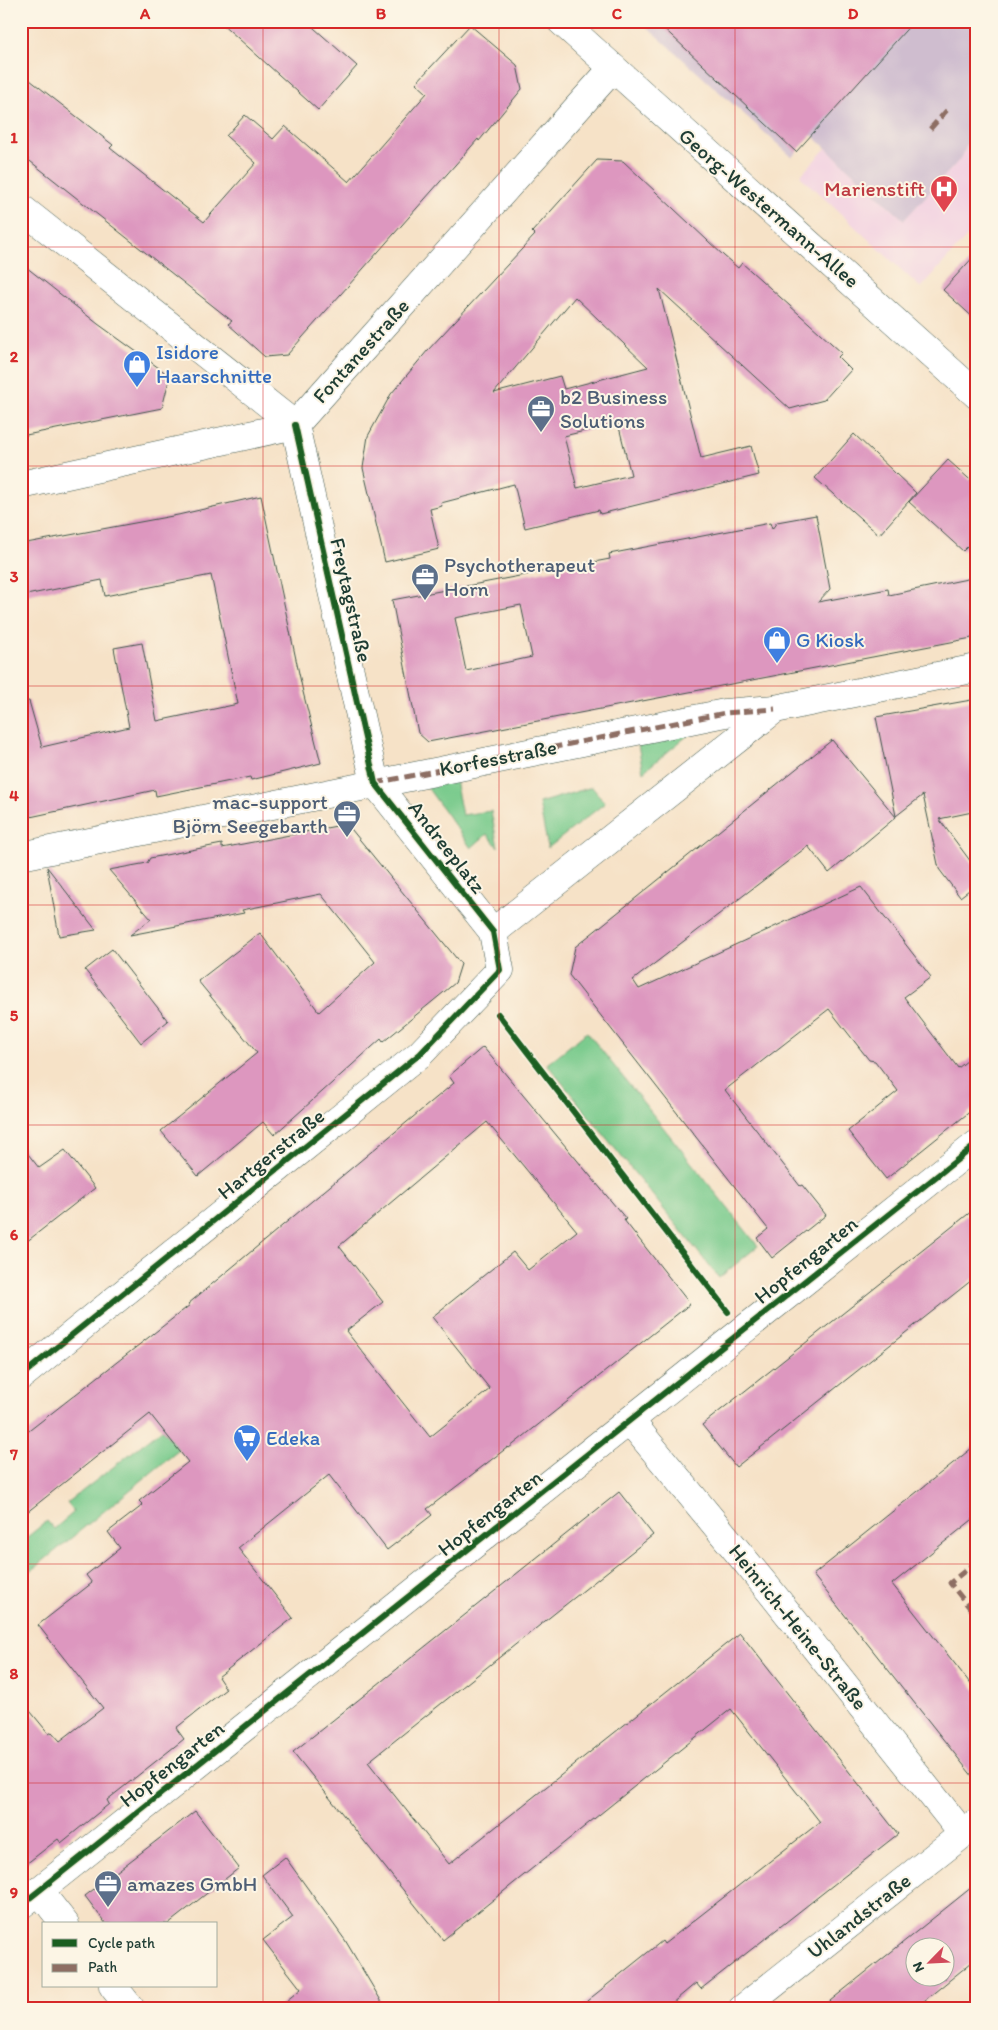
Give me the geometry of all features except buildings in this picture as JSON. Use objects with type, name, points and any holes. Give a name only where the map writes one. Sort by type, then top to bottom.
[{"type":"street","name":"Georg-Westermann-Allee","points":[[561,21],[759,200],[879,304],[977,394]]},
{"type":"street","name":"Fontanestraße","points":[[296,425],[613,68]]},
{"type":"street","points":[[21,208],[296,425]]},
{"type":"street","points":[[21,485],[296,425]]},
{"type":"street","name":"Freytagstraße","points":[[296,425],[376,782]]},
{"type":"street","name":"Korfesstraße","points":[[21,856],[330,794],[376,782],[725,713],[775,709],[977,668]]},
{"type":"street","points":[[493,932],[775,709]]},
{"type":"street","name":"Andreeplatz","points":[[376,782],[493,932]]},
{"type":"street","name":"Hartgerstraße","points":[[21,1376],[420,1054],[500,970],[493,932]]},
{"type":"street","name":"Hopfengarten","points":[[30,1898],[631,1422],[977,1144]]},
{"type":"street","name":"Heinrich-Heine-Straße","points":[[631,1422],[970,1829]]},
{"type":"street","name":"Uhlandstraße","points":[[742,2009],[970,1829]]},
{"type":"street","points":[[30,1898],[62,1922]]},
{"type":"street","points":[[115,1988],[131,2009]]},
{"type":"shaded area","points":[[640,21],[977,21],[977,133],[967,144],[962,157],[904,220],[812,135],[792,157]]},
{"type":"shaded area","name":"Marienstift","points":[[977,133],[977,225],[921,288],[800,176],[826,148],[904,220],[962,157],[967,144]]},
{"type":"green space","points":[[698,727],[643,772],[637,739]]},
{"type":"green space","points":[[454,775],[462,815],[491,811],[498,847],[487,834],[471,848],[424,783]]},
{"type":"green space","points":[[592,787],[605,803],[548,848],[539,803]]},
{"type":"green space","points":[[587,1032],[758,1246],[719,1278],[547,1064]]},
{"type":"green space","points":[[162,1429],[179,1450],[21,1579],[21,1542],[47,1521],[54,1529],[74,1512],[67,1503]]},
{"type":"marked path","points":[[930,129],[948,109]]},
{"type":"marked path","points":[[375,783],[725,713],[775,709]]},
{"type":"marked path","points":[[977,1561],[950,1583],[977,1617]]},
{"type":"cycle path","points":[[21,1376],[420,1054],[500,970],[493,932],[375,783],[295,425]]},
{"type":"cycle path","points":[[498,1014],[728,1312]]},
{"type":"cycle path","points":[[21,1905],[977,1144]]},
{"type":"place","name":"Marienstift","points":[[944,213]]},
{"type":"place","name":"Isidore Haarschnitte","points":[[137,388]]},
{"type":"place","name":"b2 Business Solutions","points":[[541,433]]},
{"type":"place","name":"Psychotherapeut Horn","points":[[425,601]]},
{"type":"place","name":"G Kiosk","points":[[777,664]]},
{"type":"place","name":"mac-support Björn Seegebarth","points":[[347,838]]},
{"type":"place","name":"Edeka","points":[[247,1462]]},
{"type":"place","name":"amazes GmbH","points":[[108,1908]]}]
